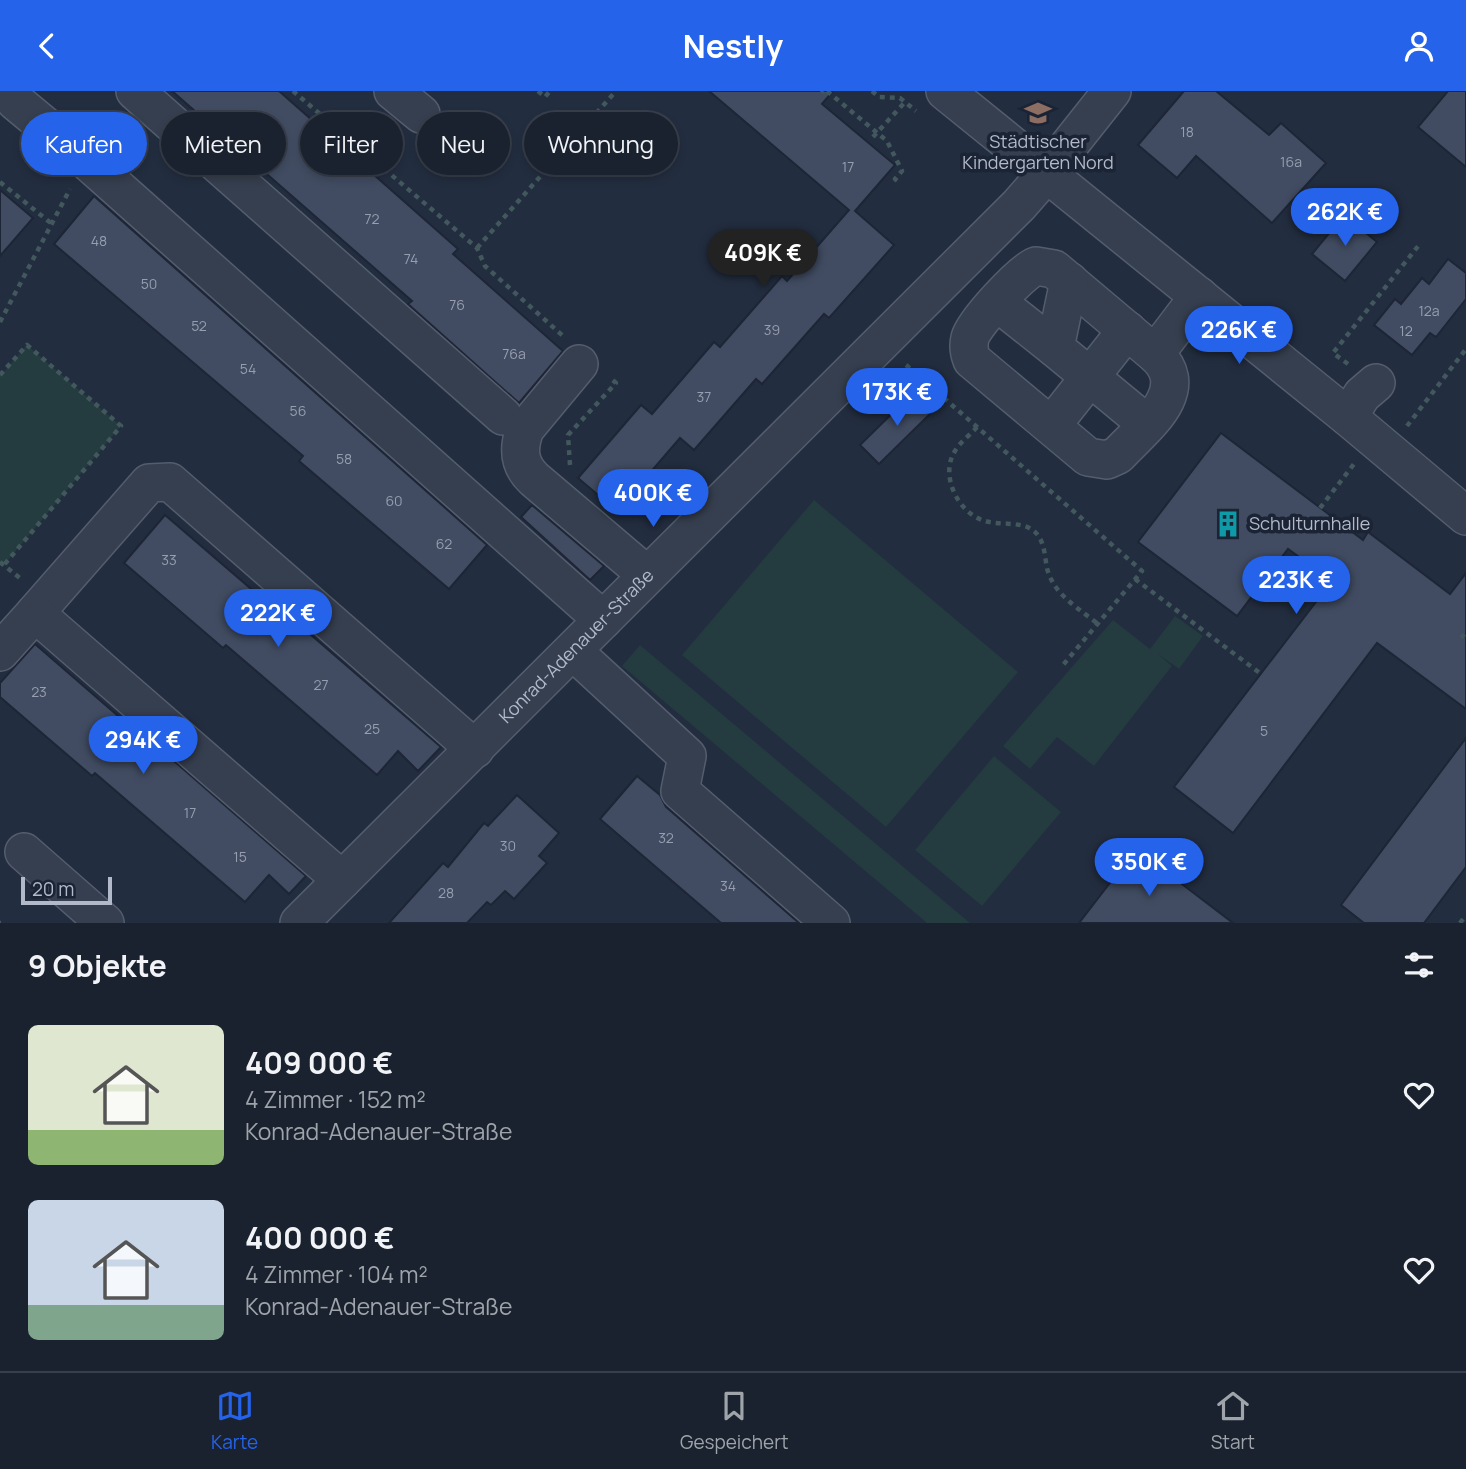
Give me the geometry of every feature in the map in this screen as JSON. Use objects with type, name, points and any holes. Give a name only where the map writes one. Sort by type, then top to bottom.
[{"type":"street","points":[[135,91],[503,416]]},
{"type":"street","points":[[393,91],[419,112]]},
{"type":"street","name":"Konrad-Adenauer-Straße","points":[[299,923],[1047,173],[1112,91]]},
{"type":"street","points":[[15,101],[28,112]]},
{"type":"street","points":[[935,104],[1047,173],[1199,296],[1375,429],[1466,516]]},
{"type":"street","points":[[103,175],[603,620]]},
{"type":"street","points":[[1036,266],[1054,269],[1069,281],[1156,353],[1169,370],[1171,390],[1168,397],[1118,455],[1107,460],[1088,457],[972,360],[969,341],[972,332],[1022,274],[1036,266]]},
{"type":"street","points":[[1055,348],[1069,281]]},
{"type":"street","points":[[1156,353],[1199,296]]},
{"type":"street","points":[[997,302],[1147,424]]},
{"type":"street","points":[[1052,425],[1127,330]]},
{"type":"street","points":[[579,364],[525,429],[521,440],[522,463],[534,479],[647,575]]},
{"type":"street","points":[[1375,429],[1362,395],[1376,383]]},
{"type":"street","points":[[0,652],[149,483],[170,482],[475,749]]},
{"type":"street","points":[[34,613],[342,880]]},
{"type":"street","points":[[573,651],[687,756],[680,790],[831,923]]},
{"type":"street","points":[[24,852],[105,923]]},
{"type":"path","points":[[293,91],[477,248],[616,91]]},
{"type":"path","points":[[538,91],[545,97],[550,91]]},
{"type":"path","points":[[872,91],[879,97],[935,104]]},
{"type":"path","points":[[824,92],[875,135],[887,141],[902,171],[895,179],[900,183]]},
{"type":"path","points":[[875,135],[905,102]]},
{"type":"path","points":[[0,322],[78,175]]},
{"type":"path","points":[[0,182],[52,224]]},
{"type":"path","points":[[1376,383],[1333,353],[1419,245]]},
{"type":"path","points":[[0,375],[27,345],[121,426],[4,565]]},
{"type":"path","points":[[1320,508],[1375,429],[1466,348]]},
{"type":"path","points":[[900,360],[1142,571],[1063,665]]},
{"type":"path","points":[[977,427],[954,451],[951,460],[951,485],[964,509],[972,516],[986,521],[1027,527],[1036,533],[1043,543],[1051,582],[1098,624]]},
{"type":"path","points":[[1135,579],[1261,674]]},
{"type":"path","points":[[1461,638],[1466,632]]},
{"type":"path","points":[[1460,923],[1466,915]]},
{"type":"green space","points":[[27,345],[121,426],[4,565],[0,562],[0,376]]},
{"type":"green space","points":[[814,500],[1018,672],[886,827],[682,655]]},
{"type":"green space","points":[[1175,616],[1203,636],[1179,669],[1158,654],[1172,666],[1094,766],[1057,737],[1030,769],[1003,746],[1113,620],[1150,649]]},
{"type":"green space","points":[[640,645],[970,923],[927,923],[622,666]]},
{"type":"green space","points":[[994,756],[1061,812],[982,906],[915,850]]},
{"type":"building","points":[[172,91],[279,91],[303,112],[300,112],[300,175],[374,175],[458,249],[453,254],[563,351],[519,403],[408,304],[412,301],[268,175],[286,175],[286,112],[196,112]]},
{"type":"building","points":[[709,91],[833,91],[822,104],[895,165],[855,211],[894,245],[829,318],[824,314],[762,384],[756,379],[694,450],[680,438],[617,511],[578,478],[641,405],[652,414],[714,342],[720,347],[782,276],[787,281],[849,210]]},
{"type":"building","points":[[1184,91],[1216,91],[1269,135],[1281,123],[1326,163],[1272,223],[1196,156],[1177,178],[1138,145]]},
{"type":"building","points":[[1448,91],[1466,91],[1466,167],[1418,127]]},
{"type":"building","points":[[0,190],[33,218],[0,256]]},
{"type":"building","points":[[94,196],[487,545],[449,589],[299,461],[303,456],[54,244]]},
{"type":"building","points":[[1344,215],[1377,242],[1345,281],[1312,254]]},
{"type":"building","points":[[1448,259],[1466,273],[1466,299],[1436,337],[1430,333],[1412,355],[1374,325],[1395,299],[1401,304],[1422,278],[1429,284]]},
{"type":"building","points":[[914,392],[933,411],[879,464],[860,445]]},
{"type":"building","points":[[1221,433],[1363,540],[1368,532],[1450,594],[1466,573],[1466,709],[1377,643],[1233,833],[1174,787],[1332,581],[1288,549],[1237,616],[1138,542]]},
{"type":"building","points":[[532,505],[604,566],[590,580],[521,517]]},
{"type":"building","points":[[165,515],[264,600],[267,597],[441,747],[418,771],[398,751],[377,775],[226,645],[223,648],[124,563]]},
{"type":"building","points":[[35,644],[306,876],[289,894],[269,875],[245,902],[95,773],[92,776],[0,697],[0,683]]},
{"type":"building","points":[[1466,738],[1466,867],[1424,923],[1364,923],[1341,905]]},
{"type":"building","points":[[637,776],[660,795],[666,807],[799,923],[721,923],[600,819]]},
{"type":"building","points":[[517,795],[559,833],[539,856],[547,863],[514,899],[505,891],[491,905],[487,902],[467,923],[389,923],[443,863],[448,867],[484,823],[488,826]]},
{"type":"building","points":[[1136,849],[1233,923],[1079,923]]},
{"type":"place","name":"Städtischer Kindergarten Nord","points":[[1038,113]]},
{"type":"place","name":"Schulturnhalle","points":[[1228,524]]}]
